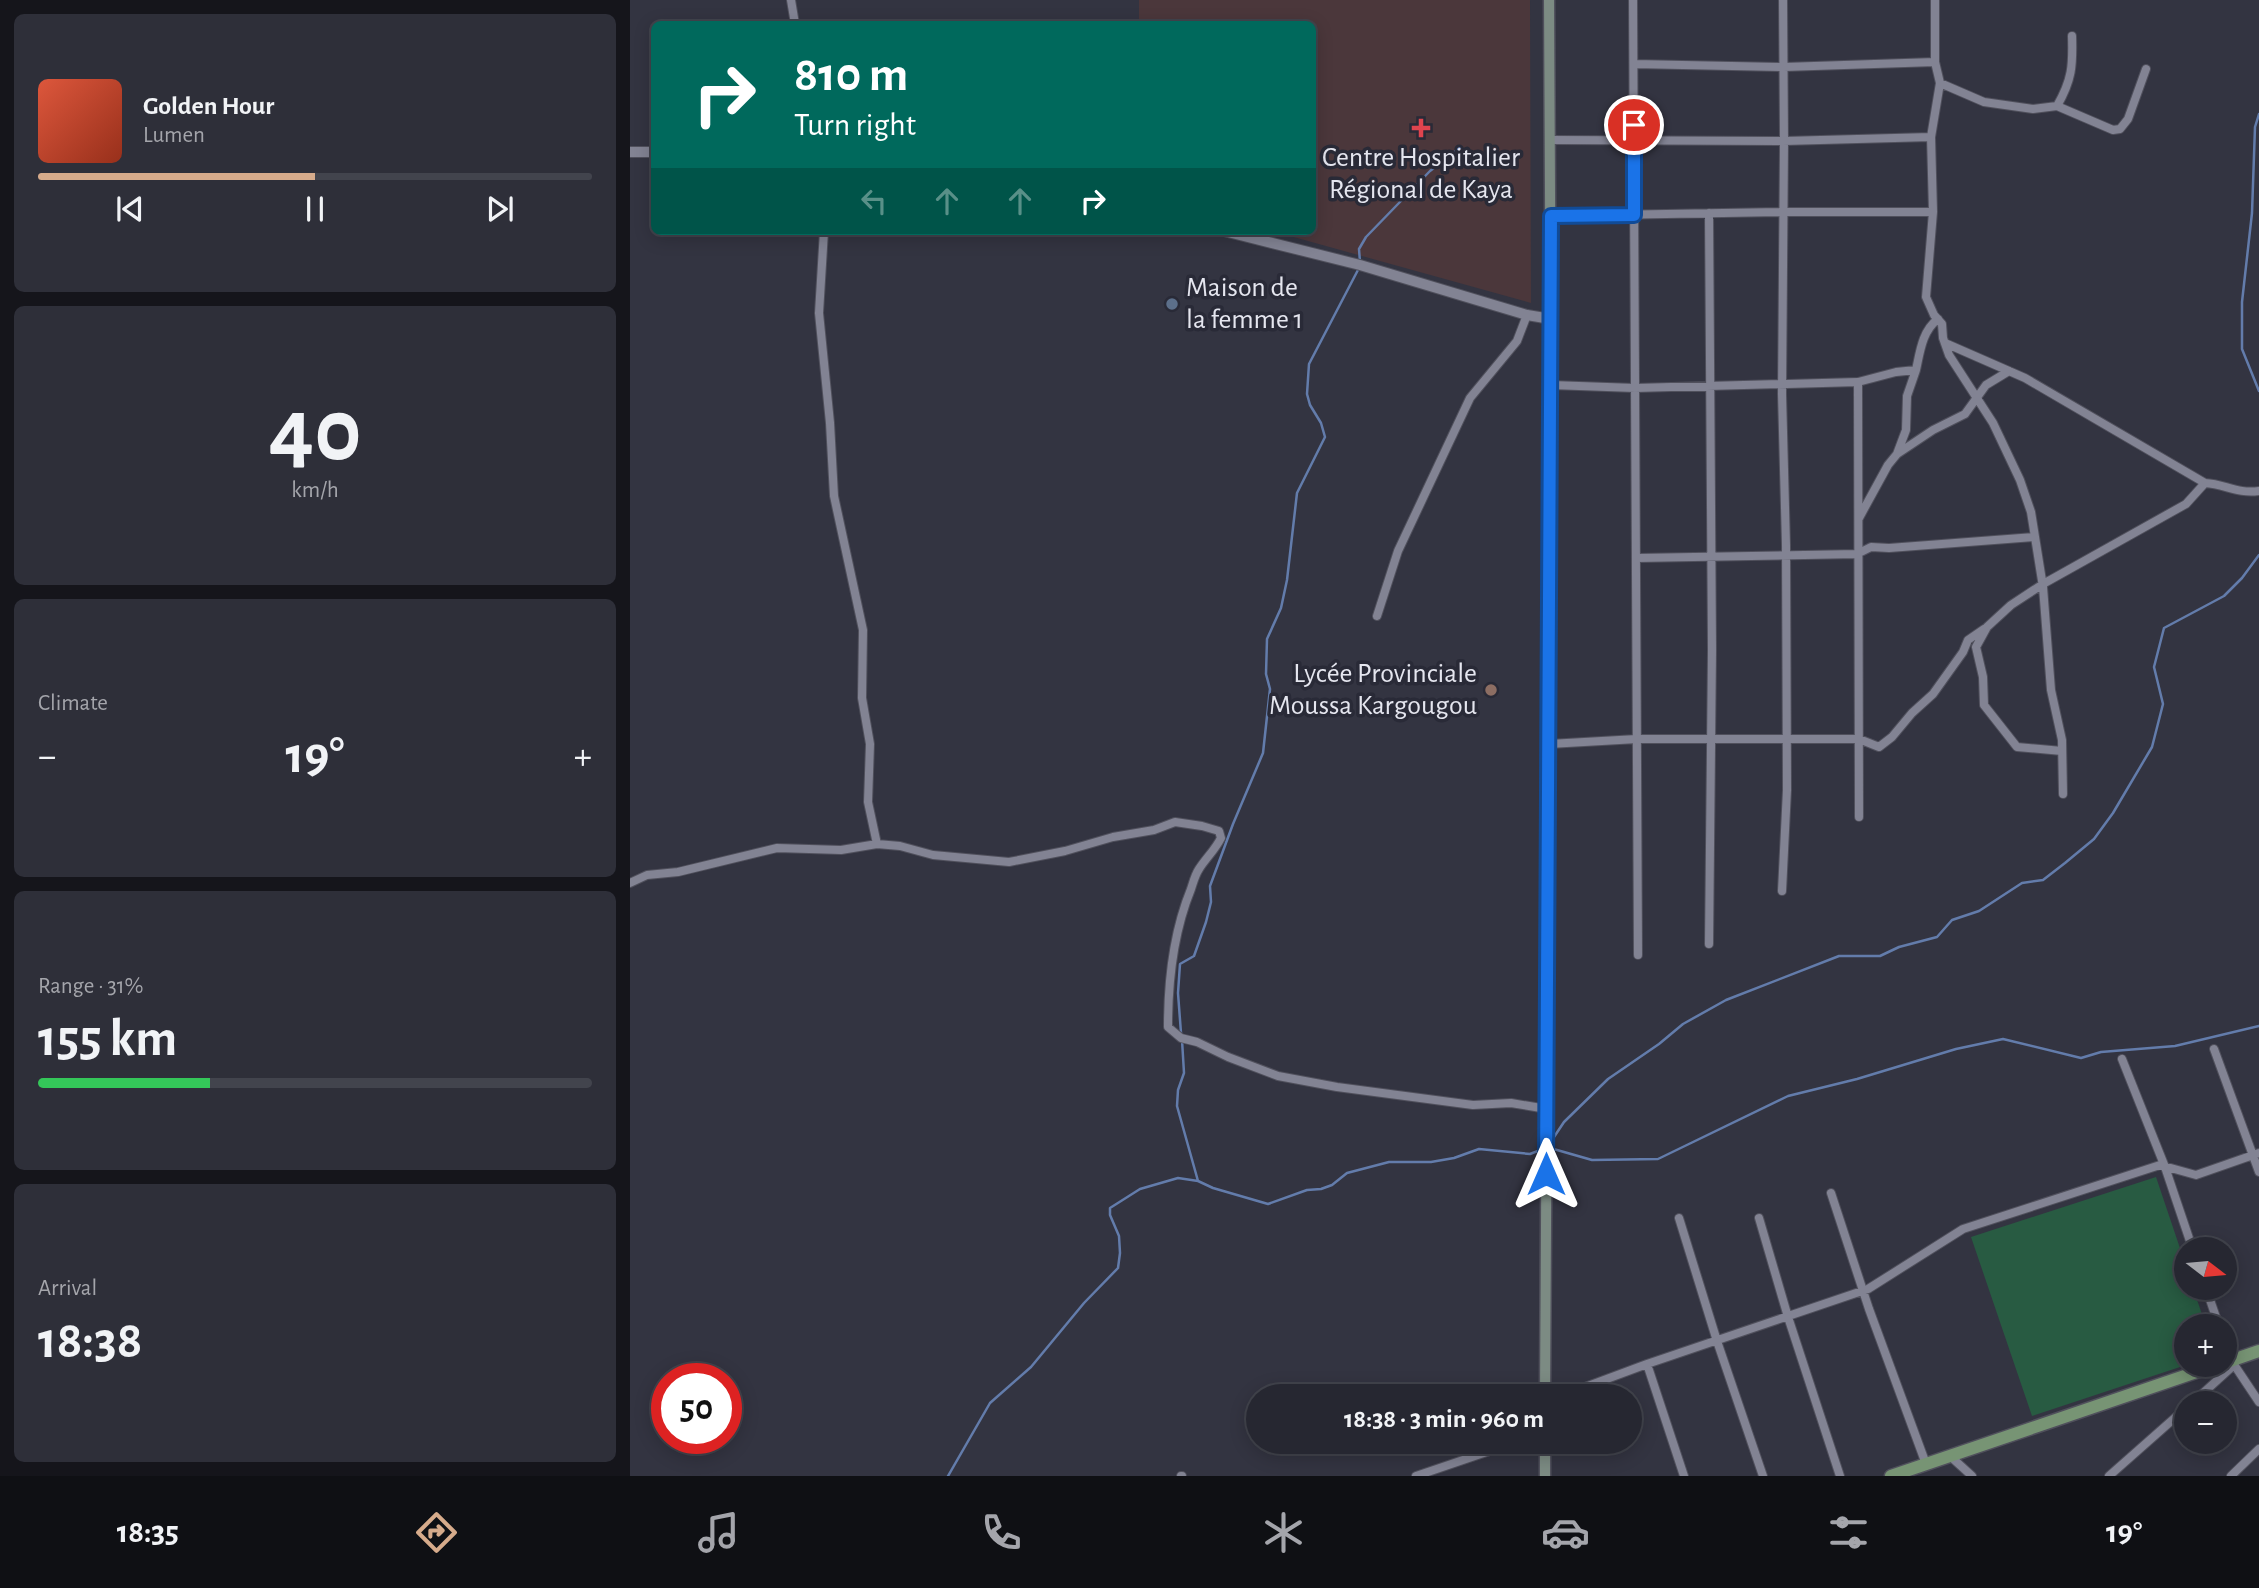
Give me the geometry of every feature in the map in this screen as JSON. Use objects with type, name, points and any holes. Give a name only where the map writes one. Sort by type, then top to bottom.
[{"type":"main road","points":[[1545,1384],[1551,385],[1549,0]]},
{"type":"main road","points":[[2237,1360],[2259,1351]]},
{"type":"main road","points":[[1891,1476],[2182,1377]]},
{"type":"main road","points":[[1545,1454],[1545,1476]]},
{"type":"street","points":[[791,0],[795,21]]},
{"type":"street","points":[[1633,0],[1637,955]]},
{"type":"street","points":[[1782,891],[1787,739],[1782,384],[1783,0]]},
{"type":"street","points":[[1935,0],[1935,62],[1940,83],[1931,137],[1933,212],[1926,297],[1942,324],[1949,355],[1993,423],[2020,480],[2031,512],[2043,584],[2051,690],[2062,751],[2063,794]]},
{"type":"street","points":[[2057,106],[2068,87],[2073,64],[2072,36]]},
{"type":"street","points":[[1633,64],[1784,67],[1935,62]]},
{"type":"street","points":[[1940,83],[1984,102],[2033,109],[2057,106],[2113,130],[2120,129],[2128,119],[2146,69]]},
{"type":"street","points":[[1550,140],[1784,141],[1931,137]]},
{"type":"street","points":[[630,152],[651,152]]},
{"type":"street","points":[[1551,216],[1933,212]]},
{"type":"street","points":[[1709,213],[1709,944]]},
{"type":"street","points":[[824,235],[819,313],[834,496],[863,630],[862,698],[870,744],[868,802],[877,844]]},
{"type":"street","points":[[1240,235],[1360,265],[1527,315],[1551,318]]},
{"type":"street","points":[[1377,616],[1398,551],[1470,398],[1517,341],[1527,315]]},
{"type":"street","points":[[1897,454],[1906,430],[1907,396],[1921,346],[1930,326],[1938,319]]},
{"type":"street","points":[[1945,343],[2009,371],[2205,483],[2232,491],[2259,491]]},
{"type":"street","points":[[1551,385],[1635,388],[1858,382],[1916,370]]},
{"type":"street","points":[[1857,521],[1897,454],[1933,430],[1965,414],[1986,385],[2009,371]]},
{"type":"street","points":[[1858,382],[1859,817]]},
{"type":"street","points":[[1549,744],[1637,739],[1859,739],[1879,747],[1933,694],[1963,652],[1968,640],[2011,605],[2043,584],[2186,504],[2205,483]]},
{"type":"street","points":[[1637,558],[1857,554],[1871,547],[2035,537]]},
{"type":"street","points":[[1987,627],[1976,647],[1983,677],[1984,705],[2017,747],[2062,751]]},
{"type":"street","points":[[630,883],[647,876],[689,870],[776,848],[841,850],[877,844],[900,846],[933,855],[1009,862],[1065,851],[1114,836],[1154,830],[1175,822],[1210,827],[1219,831],[1221,838],[1214,852],[1198,870],[1185,902],[1173,951],[1168,990],[1168,1027],[1181,1038],[1198,1042],[1278,1076],[1337,1087],[1473,1105],[1511,1103],[1547,1109]]},
{"type":"street","points":[[2214,1049],[2256,1154],[2259,1172]]},
{"type":"street","points":[[2122,1059],[2165,1167],[2189,1237]]},
{"type":"street","points":[[1593,1384],[1863,1291],[1963,1229],[2160,1166],[2196,1175],[2256,1154]]},
{"type":"street","points":[[1831,1193],[1863,1291],[1926,1464]]},
{"type":"street","points":[[1679,1218],[1763,1476]]},
{"type":"street","points":[[1759,1218],[1840,1476]]},
{"type":"street","points":[[1647,1364],[1684,1476]]},
{"type":"street","points":[[2237,1372],[2259,1402]]},
{"type":"street","points":[[2203,1391],[2217,1377]]},
{"type":"street","points":[[2109,1476],[2174,1419]]},
{"type":"street","points":[[2231,1476],[2259,1449]]},
{"type":"street","points":[[1416,1476],[1481,1454]]},
{"type":"street","points":[[1950,1456],[1972,1476]]},
{"type":"shaded area","name":"Centre Hospitalier Régional de Kaya","points":[[1139,0],[1530,0],[1531,303],[1286,235],[1316,235],[1316,21],[1139,21]]},
{"type":"green space","points":[[2156,1177],[2176,1237],[2174,1237],[2174,1300],[2197,1300],[2202,1314],[2174,1314],[2174,1369],[2032,1416],[1971,1237]]},
{"type":"waterway","points":[[2259,114],[2255,127],[2252,213],[2242,302],[2242,349],[2259,391]]},
{"type":"waterway","points":[[1360,262],[1359,249],[1366,237],[1430,171],[1461,147]]},
{"type":"waterway","points":[[1181,1033],[1178,993],[1180,964],[1194,956],[1211,902],[1210,886],[1263,753],[1270,689],[1266,674],[1267,639],[1281,608],[1287,580],[1297,493],[1325,437],[1307,394],[1309,364],[1359,268]]},
{"type":"waterway","points":[[1550,1143],[1564,1122],[1608,1079],[1683,1024],[1726,1000],[1839,956],[1880,956],[1899,947],[1937,937],[1952,920],[1979,911],[2022,883],[2043,880],[2094,839],[2113,813],[2152,747],[2163,704],[2154,667],[2164,628],[2224,596],[2259,555]]},
{"type":"waterway","points":[[1550,1148],[1592,1160],[1658,1159],[1788,1096],[1857,1079],[1956,1049],[2003,1039],[2081,1058],[2101,1052],[2175,1046],[2259,1026]]},
{"type":"waterway","points":[[1182,1040],[1184,1073],[1178,1090],[1177,1106],[1198,1181]]},
{"type":"waterway","points":[[948,1476],[990,1403],[1031,1367],[1084,1303],[1118,1268],[1119,1236],[1110,1215],[1110,1208],[1140,1189],[1178,1178],[1198,1181],[1268,1204],[1307,1190],[1332,1185],[1347,1173],[1389,1162],[1431,1162],[1454,1158],[1479,1149],[1530,1154],[1543,1149]]},
{"type":"place","name":"Centre Hospitalier Régional de Kaya","points":[[1421,128]]},
{"type":"place","name":"Maison de la femme 1","points":[[1172,304]]},
{"type":"place","name":"Lycée Provinciale Moussa Kargougou","points":[[1491,690]]},
{"type":"route","points":[[1546,1174],[1551,216],[1634,215],[1634,125]]}]
